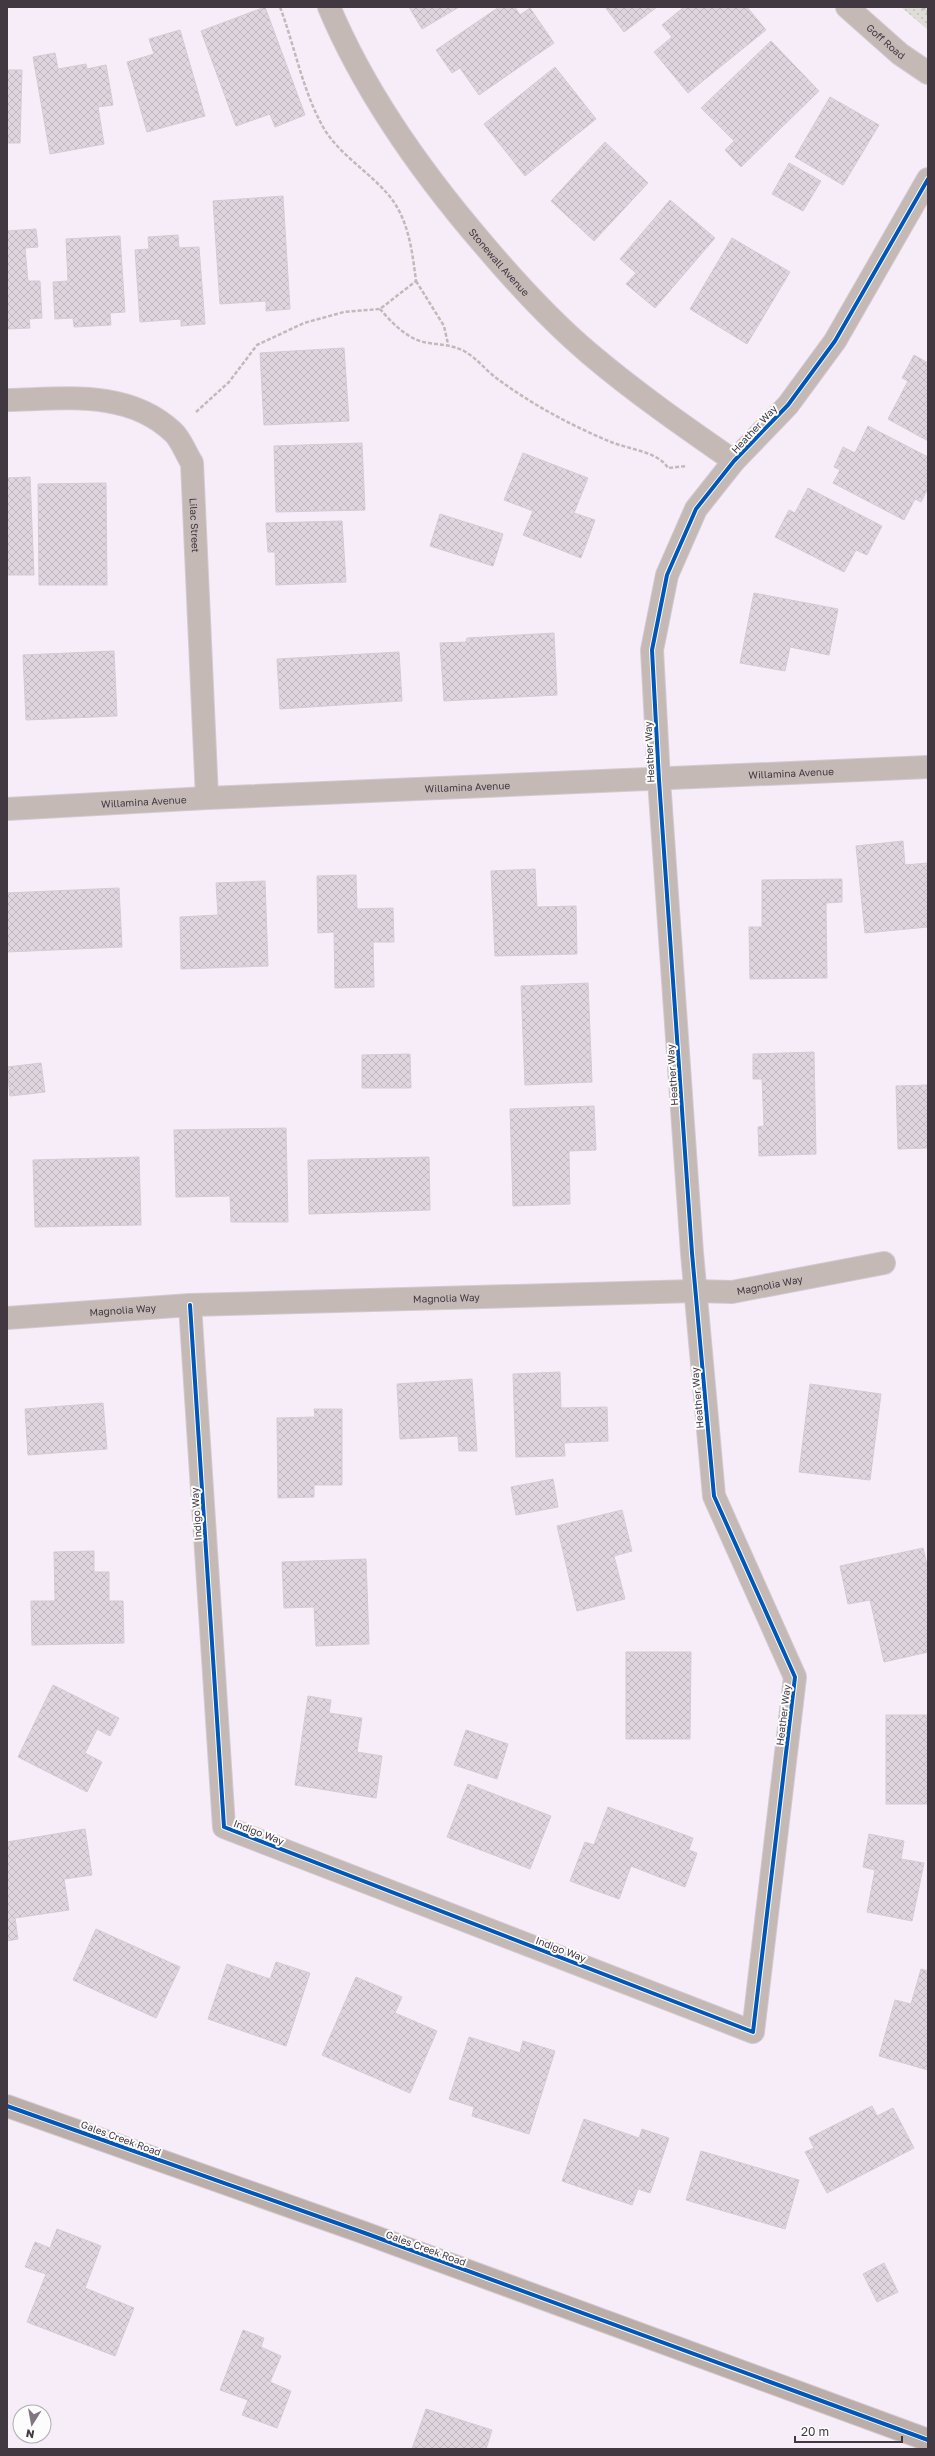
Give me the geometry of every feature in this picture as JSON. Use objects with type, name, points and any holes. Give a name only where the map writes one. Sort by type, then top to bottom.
[{"type":"main road","name":"Gales Creek Road","points":[[7,2106],[369,2235],[928,2440]]},
{"type":"street","name":"Stonewall Avenue","points":[[328,7],[364,79],[386,117],[415,160],[466,224],[525,292],[595,358],[644,398],[734,461]]},
{"type":"street","name":"Goff Road","points":[[847,7],[900,54],[928,73]]},
{"type":"street","name":"Heather Way","points":[[753,2032],[795,1677],[714,1496],[695,1291],[659,780],[652,650],[666,575],[696,509],[734,461],[788,405],[835,341],[928,179]]},
{"type":"street","name":"Lilac Street","points":[[7,400],[97,398],[141,409],[174,432],[192,463],[208,798]]},
{"type":"street","name":"Willamina Avenue","points":[[7,809],[208,798],[659,780],[928,767]]},
{"type":"street","name":"Magnolia Way","points":[[7,1318],[190,1305],[695,1291],[732,1292],[884,1263]]},
{"type":"street","name":"Indigo Way","points":[[190,1305],[224,1827],[753,2032]]},
{"type":"path","points":[[280,7],[308,97],[324,129],[351,161],[385,191],[402,216],[412,248],[416,281],[444,326],[448,344]]},
{"type":"path","points":[[922,7],[928,12]]},
{"type":"path","points":[[174,432],[229,382],[257,345],[304,324],[344,312],[380,309],[416,281]]},
{"type":"path","points":[[380,309],[395,327],[427,343],[448,344],[465,352],[499,380],[580,429],[625,448],[657,458],[664,462],[668,468],[686,466],[707,443]]},
{"type":"shaded area","points":[[901,7],[928,7],[928,30]]},
{"type":"building","points":[[265,7],[305,115],[275,127],[270,114],[236,126],[201,31]]},
{"type":"building","points":[[409,7],[459,7],[422,29]]},
{"type":"building","points":[[499,7],[515,7],[520,15],[530,8],[554,43],[479,95],[460,68],[452,73],[436,50]]},
{"type":"building","points":[[605,7],[657,7],[624,32]]},
{"type":"building","points":[[684,7],[747,7],[766,30],[688,93],[654,52],[672,37],[662,25]]},
{"type":"building","points":[[180,30],[205,116],[147,132],[127,62],[154,54],[149,39]]},
{"type":"building","points":[[771,41],[819,91],[741,167],[725,150],[734,141],[701,108]]},
{"type":"building","points":[[55,53],[58,69],[86,64],[87,69],[106,65],[113,105],[98,107],[104,144],[50,154],[33,57]]},
{"type":"building","points":[[555,67],[596,119],[525,176],[484,124]]},
{"type":"building","points":[[7,70],[22,70],[20,143],[7,143]]},
{"type":"building","points":[[830,97],[879,125],[843,185],[795,157]]},
{"type":"building","points":[[605,142],[648,183],[594,241],[551,201]]},
{"type":"building","points":[[789,163],[821,181],[803,211],[772,194]]},
{"type":"building","points":[[283,196],[290,309],[266,311],[266,301],[220,304],[213,201]]},
{"type":"building","points":[[670,200],[715,238],[655,308],[626,284],[636,273],[620,259]]},
{"type":"building","points":[[36,229],[38,247],[25,248],[28,281],[40,281],[42,318],[29,319],[30,328],[7,329],[7,231]]},
{"type":"building","points":[[178,235],[179,248],[199,247],[205,324],[181,326],[181,319],[140,322],[135,250],[149,249],[148,237]]},
{"type":"building","points":[[120,236],[125,312],[110,313],[111,325],[74,327],[73,318],[55,319],[53,282],[68,281],[66,239]]},
{"type":"building","points":[[732,238],[790,272],[747,344],[690,309]]},
{"type":"building","points":[[344,348],[349,421],[264,425],[260,353]]},
{"type":"building","points":[[914,355],[928,363],[928,441],[888,419],[908,381],[902,378]]},
{"type":"building","points":[[868,426],[928,457],[928,488],[921,502],[915,499],[904,520],[833,483],[840,470],[834,467],[843,447],[855,453]]},
{"type":"building","points":[[362,443],[365,510],[276,512],[274,446]]},
{"type":"building","points":[[523,453],[588,478],[574,513],[595,520],[581,558],[523,535],[533,511],[504,500]]},
{"type":"building","points":[[30,477],[34,575],[7,575],[7,478]]},
{"type":"building","points":[[106,483],[107,585],[39,585],[38,484]]},
{"type":"building","points":[[808,488],[882,526],[867,555],[856,550],[844,572],[775,537],[789,510],[795,513]]},
{"type":"building","points":[[440,514],[503,534],[493,566],[430,546]]},
{"type":"building","points":[[342,521],[346,582],[276,585],[275,552],[268,552],[266,523]]},
{"type":"building","points":[[754,593],[838,609],[829,655],[790,647],[785,671],[740,663]]},
{"type":"building","points":[[554,633],[557,695],[444,701],[440,643],[466,642],[467,638]]},
{"type":"building","points":[[114,651],[117,716],[26,720],[23,655]]},
{"type":"building","points":[[399,652],[402,701],[280,709],[277,659]]},
{"type":"building","points":[[903,841],[905,865],[928,863],[928,927],[865,933],[856,846]]},
{"type":"building","points":[[535,869],[537,907],[576,906],[577,954],[495,956],[491,871]]},
{"type":"building","points":[[356,875],[357,909],[393,908],[394,942],[373,942],[374,987],[335,988],[334,932],[318,933],[317,876]]},
{"type":"building","points":[[842,879],[842,902],[826,903],[827,978],[750,979],[749,927],[762,927],[762,880]]},
{"type":"building","points":[[265,881],[268,966],[181,969],[180,917],[218,915],[216,883]]},
{"type":"building","points":[[119,888],[122,947],[7,952],[7,893]]},
{"type":"building","points":[[588,983],[592,1082],[525,1085],[521,986]]},
{"type":"building","points":[[814,1052],[816,1154],[759,1156],[758,1127],[764,1126],[762,1079],[753,1079],[753,1054]]},
{"type":"building","points":[[410,1054],[411,1088],[362,1088],[362,1055]]},
{"type":"building","points":[[41,1063],[45,1092],[10,1096],[7,1067]]},
{"type":"building","points":[[928,1085],[928,1148],[898,1149],[896,1086]]},
{"type":"building","points":[[594,1106],[596,1150],[569,1151],[570,1204],[513,1206],[510,1109]]},
{"type":"building","points":[[286,1128],[288,1222],[231,1222],[230,1196],[176,1197],[174,1130]]},
{"type":"building","points":[[139,1157],[141,1225],[35,1227],[33,1160]]},
{"type":"building","points":[[429,1157],[430,1210],[309,1214],[308,1160]]},
{"type":"building","points":[[560,1372],[561,1408],[607,1407],[608,1441],[564,1443],[565,1456],[516,1457],[513,1374]]},
{"type":"building","points":[[472,1379],[477,1451],[459,1451],[458,1436],[400,1439],[397,1384]]},
{"type":"building","points":[[810,1384],[881,1394],[870,1480],[799,1472]]},
{"type":"building","points":[[103,1403],[107,1449],[28,1455],[25,1409]]},
{"type":"building","points":[[314,1409],[342,1409],[342,1485],[314,1485],[314,1497],[278,1498],[277,1418],[315,1417]]},
{"type":"building","points":[[553,1479],[558,1507],[516,1515],[511,1487]]},
{"type":"building","points":[[622,1510],[632,1551],[614,1556],[625,1599],[577,1611],[557,1526]]},
{"type":"building","points":[[923,1548],[928,1569],[928,1652],[884,1662],[870,1600],[848,1604],[840,1566]]},
{"type":"building","points":[[94,1551],[94,1572],[109,1572],[109,1601],[123,1601],[124,1643],[32,1645],[31,1601],[55,1601],[54,1552]]},
{"type":"building","points":[[366,1559],[369,1644],[316,1646],[314,1607],[284,1608],[282,1562]]},
{"type":"building","points":[[626,1652],[691,1652],[690,1739],[626,1739]]},
{"type":"building","points":[[53,1685],[119,1718],[110,1736],[97,1729],[85,1753],[102,1762],[87,1792],[18,1757]]},
{"type":"building","points":[[308,1696],[331,1700],[329,1713],[362,1718],[357,1752],[382,1756],[376,1798],[295,1785]]},
{"type":"building","points":[[886,1715],[928,1715],[928,1804],[886,1804]]},
{"type":"building","points":[[466,1730],[508,1744],[497,1779],[454,1765]]},
{"type":"building","points":[[468,1784],[551,1816],[530,1869],[447,1837]]},
{"type":"building","points":[[608,1807],[693,1838],[689,1850],[697,1853],[685,1887],[631,1866],[619,1899],[570,1881],[585,1842],[594,1845]]},
{"type":"building","points":[[85,1829],[92,1875],[64,1879],[69,1910],[15,1918],[18,1939],[7,1941],[7,1842]]},
{"type":"building","points":[[869,1834],[904,1841],[901,1859],[924,1863],[912,1921],[867,1912],[875,1870],[863,1867]]},
{"type":"building","points":[[96,1929],[180,1967],[156,2018],[73,1980]]},
{"type":"building","points":[[276,1962],[310,1973],[286,2046],[208,2019],[227,1964],[270,1979]]},
{"type":"building","points":[[921,1969],[928,1971],[928,2070],[879,2056],[895,2000],[911,2004]]},
{"type":"building","points":[[356,1977],[402,1997],[395,2013],[437,2031],[410,2093],[322,2055]]},
{"type":"building","points":[[469,2037],[520,2053],[523,2041],[555,2051],[529,2134],[472,2116],[474,2107],[449,2099]]},
{"type":"building","points":[[872,2106],[877,2116],[893,2108],[914,2148],[827,2193],[805,2152],[814,2148],[809,2138]]},
{"type":"building","points":[[584,2119],[639,2138],[642,2129],[669,2138],[650,2193],[638,2189],[632,2205],[562,2181]]},
{"type":"building","points":[[701,2151],[799,2180],[785,2229],[686,2200]]},
{"type":"building","points":[[57,2229],[101,2246],[85,2288],[134,2308],[115,2356],[27,2322],[46,2274],[25,2267],[35,2242],[50,2248]]},
{"type":"building","points":[[884,2263],[898,2292],[877,2302],[863,2274]]},
{"type":"building","points":[[243,2330],[264,2338],[261,2347],[281,2356],[270,2382],[291,2391],[277,2428],[242,2415],[248,2400],[220,2390]]},
{"type":"building","points":[[426,2409],[492,2430],[486,2449],[412,2449]]},
{"type":"cycle path","points":[[190,1305],[224,1827],[753,2032],[795,1677],[714,1496],[692,1253],[659,780],[652,650],[667,575],[696,509],[734,461],[788,405],[835,341],[928,179]]},
{"type":"cycle path","points":[[7,2106],[362,2232],[928,2440]]}]
